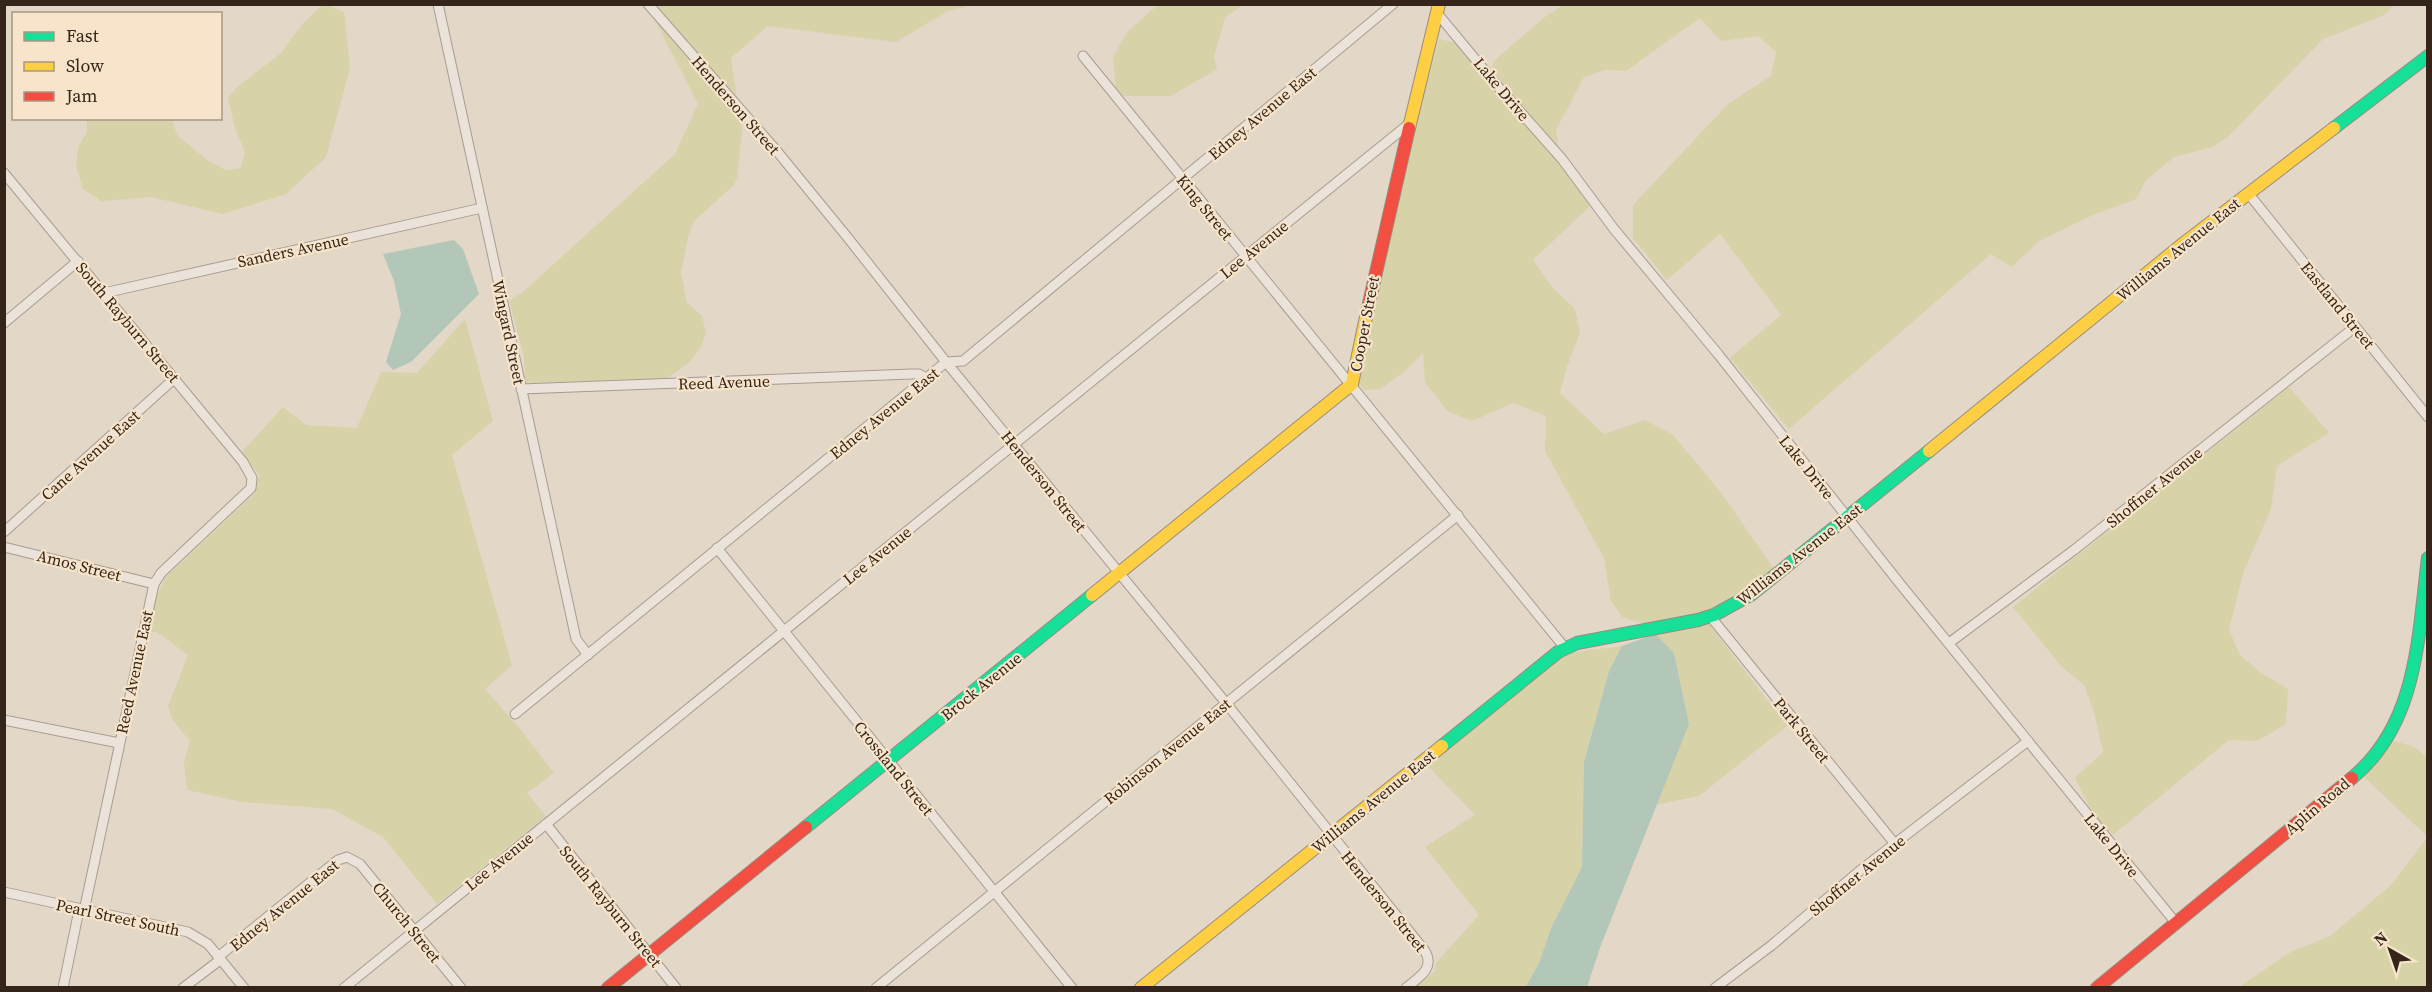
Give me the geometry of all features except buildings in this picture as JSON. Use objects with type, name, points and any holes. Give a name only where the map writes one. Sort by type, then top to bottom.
[{"type":"street","name":"Wingard Street","points":[[438,4],[576,639],[588,655]]},
{"type":"street","name":"Henderson Street","points":[[648,4],[776,150],[1425,951],[1429,965],[1406,987]]},
{"type":"street","name":"Edney Avenue East","points":[[515,714],[946,362],[963,362],[1393,4]]},
{"type":"street","name":"Cooper Street","points":[[1438,9],[1372,285],[1352,384],[1565,648]]},
{"type":"street","name":"Lake Drive","points":[[1438,9],[1500,90],[1562,159],[1614,229],[1718,354],[1846,517],[2176,923]]},
{"type":"street","name":"King Street","points":[[1083,56],[1352,384]]},
{"type":"street","name":"Williams Avenue East","points":[[1141,987],[1565,648],[1577,643],[1710,616],[1752,594],[2248,193],[2427,56]]},
{"type":"street","name":"Lee Avenue","points":[[344,987],[1410,123]]},
{"type":"street","name":"South Rayburn Street","points":[[4,173],[175,378],[249,472]]},
{"type":"street","name":"Eastland Street","points":[[2248,193],[2427,417]]},
{"type":"street","name":"Sanders Avenue","points":[[104,293],[482,208]]},
{"type":"street","points":[[4,323],[78,261]]},
{"type":"street","name":"Shoffner Avenue","points":[[1949,643],[2074,550],[2355,327]]},
{"type":"street","name":"Reed Avenue","points":[[521,389],[911,374],[919,374],[926,378]]},
{"type":"street","name":"Cane Avenue East","points":[[4,532],[175,378]]},
{"type":"street","name":"Brock Avenue","points":[[608,987],[1352,384]]},
{"type":"street","name":"Reed Avenue East","points":[[63,987],[154,584],[161,573],[251,488],[252,478],[249,472]]},
{"type":"street","name":"Robinson Avenue East","points":[[876,987],[1458,514]]},
{"type":"street","name":"Amos Street","points":[[4,547],[154,584]]},
{"type":"street","name":"Crossland Street","points":[[717,548],[1072,987]]},
{"type":"street","name":"Aplin Road","points":[[2097,987],[2366,766],[2379,752],[2391,734],[2408,696],[2427,558]]},
{"type":"street","name":"Park Street","points":[[1710,616],[1895,844]]},
{"type":"street","points":[[4,720],[119,743]]},
{"type":"street","name":"Shoffner Avenue","points":[[1715,987],[1772,945],[1895,844],[2028,741]]},
{"type":"street","name":"South Rayburn Street","points":[[546,824],[676,987]]},
{"type":"street","name":"Edney Avenue East","points":[[183,987],[338,860],[346,857],[352,859]]},
{"type":"street","name":"Church Street","points":[[352,859],[360,864],[461,987]]},
{"type":"street","name":"Pearl Street South","points":[[4,892],[188,932],[208,944],[244,987]]},
{"type":"shaded area","points":[[324,4],[344,12],[350,68],[326,157],[286,194],[223,214],[151,197],[101,201],[83,189],[76,166],[78,148],[87,131],[87,120],[172,120],[177,135],[207,160],[226,170],[241,168],[245,152],[235,128],[228,98],[237,87],[280,54],[304,22]]},
{"type":"shaded area","points":[[1159,4],[1243,5],[1225,17],[1214,57],[1217,69],[1171,96],[1123,96],[1116,88],[1113,57],[1127,32]]},
{"type":"shaded area","points":[[655,5],[974,5],[948,11],[896,42],[768,26],[731,58],[737,99]]},
{"type":"shaded area","points":[[1563,5],[2395,5],[2384,15],[2323,39],[2229,136],[2212,147],[2174,157],[2146,180],[2136,199],[2093,215],[2039,241],[2012,267],[1991,254],[1789,429],[1730,358],[1781,315],[1720,234],[1667,280],[1633,238],[1633,205],[1728,104],[1771,76],[1776,52],[1758,36],[1721,41],[1700,18],[1626,71],[1605,70],[1584,77],[1556,130],[1558,147],[1491,70],[1494,61],[1542,19]]},
{"type":"shaded area","points":[[654,18],[740,117],[742,131],[737,178],[734,185],[694,221],[688,237],[681,273],[687,303],[702,316],[706,333],[691,361],[666,379],[525,383],[524,357],[509,301],[523,292],[675,154],[698,104]]},
{"type":"shaded area","points":[[1439,39],[1456,43],[1496,93],[1559,162],[1590,206],[1533,260],[1552,287],[1575,309],[1580,333],[1566,369],[1560,393],[1604,434],[1645,420],[1673,435],[1720,491],[1774,569],[1749,589],[1711,610],[1646,624],[1622,617],[1611,601],[1604,558],[1545,451],[1546,416],[1513,403],[1472,421],[1447,411],[1425,382],[1423,353],[1404,372],[1380,389],[1364,390],[1358,383],[1377,287],[1415,127],[1418,125],[1416,123]]},
{"type":"shaded area","points":[[454,240],[463,249],[479,294],[411,362],[393,370],[386,362],[401,314],[394,281],[383,254]]},
{"type":"shaded area","points":[[465,319],[493,421],[452,455],[512,665],[485,689],[554,773],[527,793],[546,816],[437,904],[383,837],[332,809],[243,802],[187,790],[184,763],[190,741],[172,719],[168,706],[188,655],[157,632],[149,632],[156,597],[166,577],[255,493],[257,479],[260,476],[242,452],[283,407],[306,425],[357,428],[381,372],[417,373]]},
{"type":"shaded area","points":[[2289,387],[2329,433],[2277,466],[2271,509],[2243,573],[2229,630],[2240,655],[2260,672],[2288,689],[2286,724],[2257,741],[2229,740],[2113,835],[2092,812],[2075,778],[2103,752],[2094,712],[2084,685],[2061,666],[2013,607]]},
{"type":"shaded area","points":[[1708,623],[1787,726],[1699,796],[1655,805],[1689,724],[1674,653],[1654,634]]},
{"type":"shaded area","points":[[1655,634],[1674,653],[1689,724],[1601,945],[1587,987],[1525,988],[1539,963],[1552,926],[1582,867],[1584,762],[1609,671],[1622,646]]},
{"type":"shaded area","points":[[1622,646],[1609,671],[1584,762],[1582,867],[1552,926],[1539,963],[1525,987],[1415,988],[1435,971],[1436,963],[1479,915],[1425,847],[1475,815],[1427,765],[1565,655]]},
{"type":"shaded area","points":[[2394,741],[2414,747],[2427,757],[2428,837],[2363,776]]},
{"type":"shaded area","points":[[2427,838],[2427,987],[2243,987],[2242,985],[2289,953],[2330,936],[2390,886]]},
{"type":"traffic: fast","points":[[2334,128],[2428,56]]},
{"type":"traffic: fast","points":[[1442,746],[1558,652],[1577,643],[1698,620],[1714,615],[1752,594],[1929,451]]},
{"type":"traffic: fast","points":[[2352,778],[2374,756],[2390,732],[2402,705],[2417,648],[2428,558]]},
{"type":"traffic: fast","points":[[806,827],[1092,595]]},
{"type":"traffic: slow","points":[[1409,128],[1439,4]]},
{"type":"traffic: slow","points":[[1929,451],[2184,243],[2334,128]]},
{"type":"traffic: slow","points":[[1092,595],[1352,384],[1367,312]]},
{"type":"traffic: slow","points":[[1141,988],[1442,746]]},
{"type":"traffic: jam","points":[[1367,312],[1409,128]]},
{"type":"traffic: jam","points":[[2097,988],[2352,778]]},
{"type":"traffic: jam","points":[[608,988],[806,827]]}]
